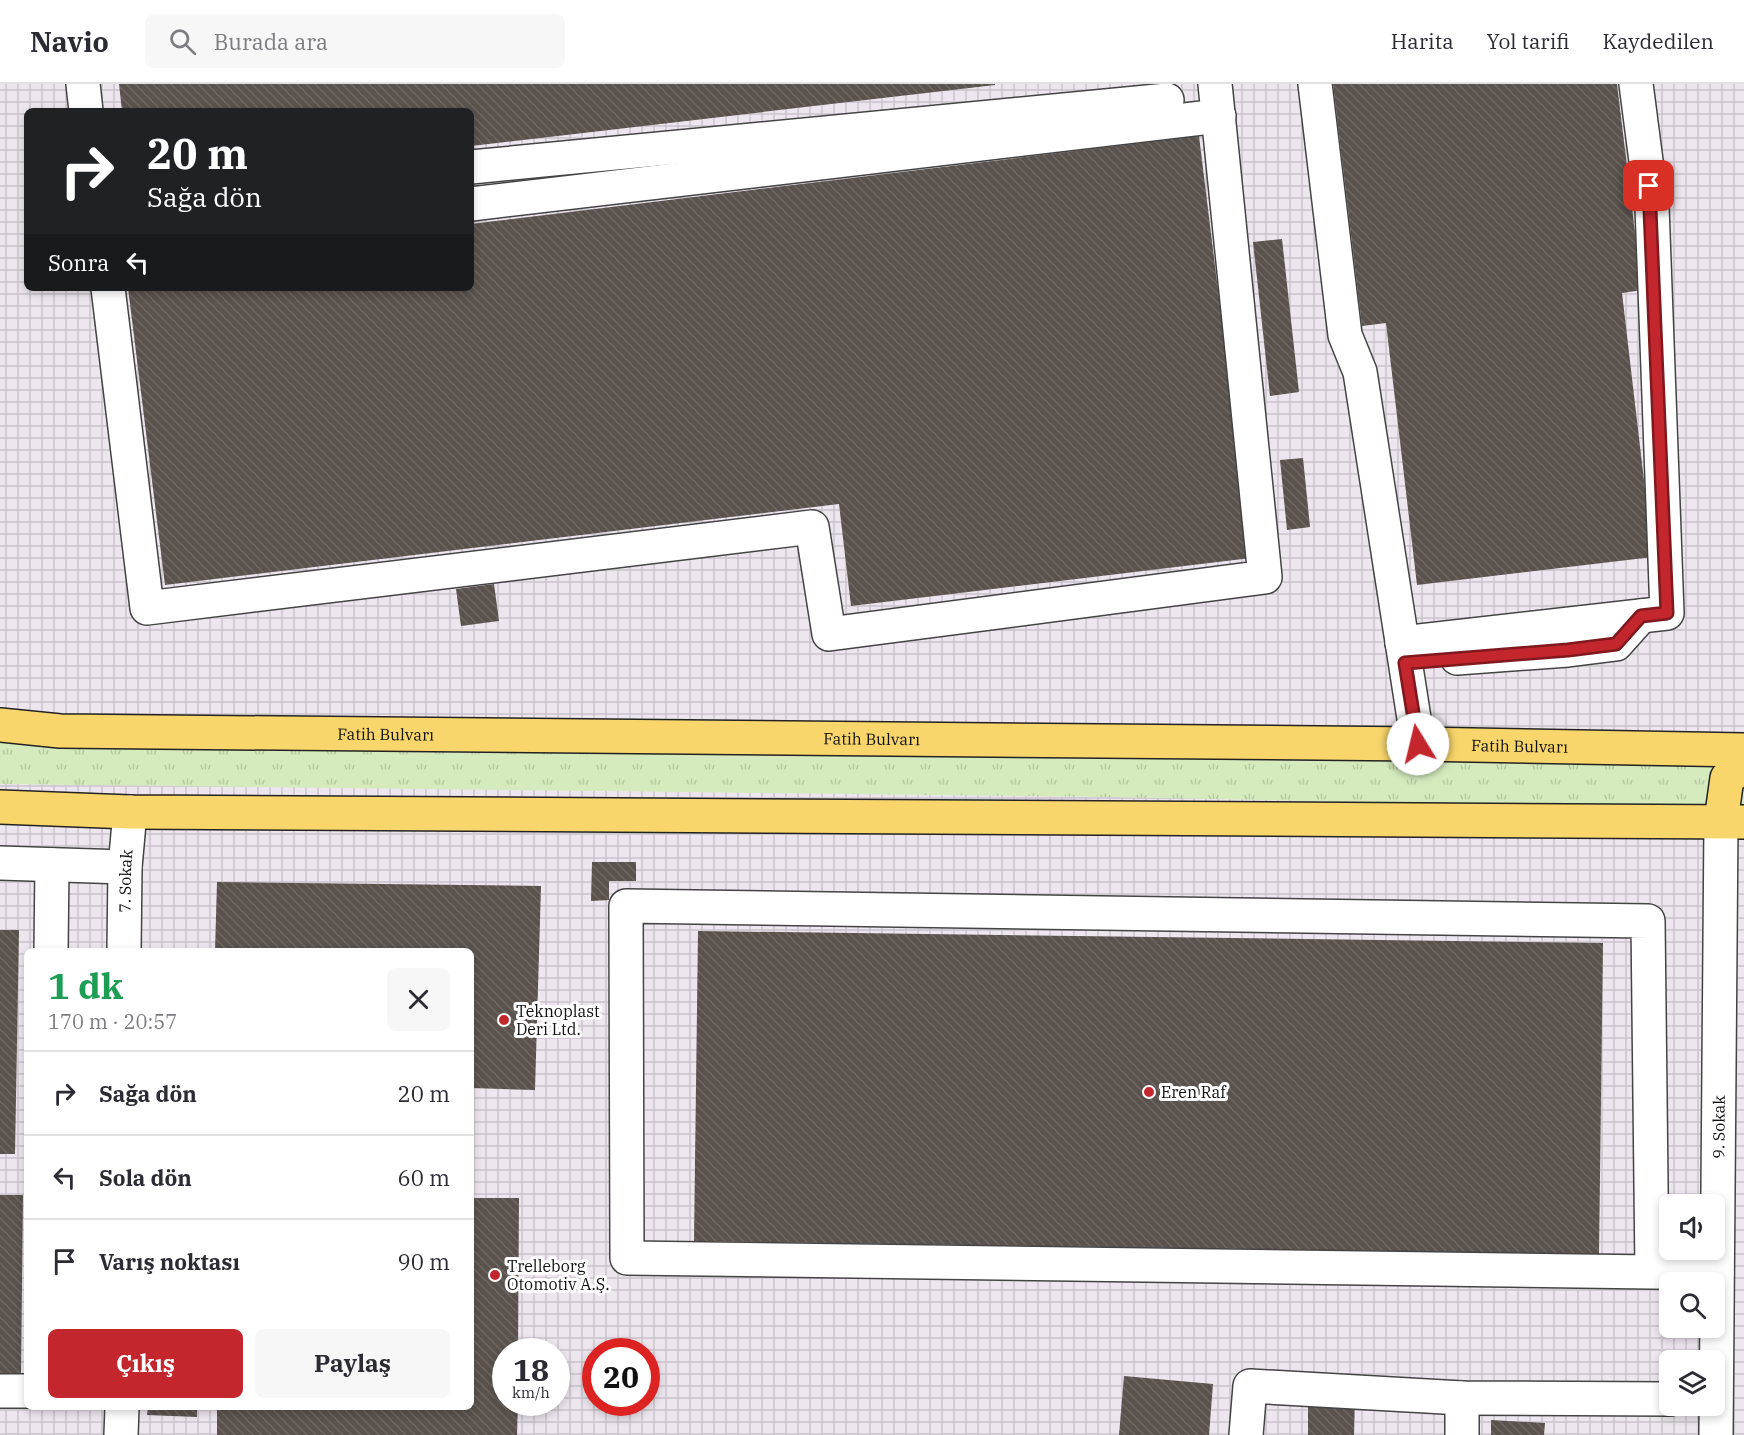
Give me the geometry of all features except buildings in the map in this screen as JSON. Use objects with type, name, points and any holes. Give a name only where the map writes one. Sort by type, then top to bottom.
[{"type":"main road","name":"Fatih Bulvarı","points":[[0,725],[60,731],[1418,744],[1744,750]]},
{"type":"main road","points":[[0,807],[130,812],[1732,821],[1727,778],[1744,767]]},
{"type":"street","points":[[83,84],[86,108]]},
{"type":"street","points":[[1316,84],[1345,336],[1360,372],[1418,744]]},
{"type":"street","points":[[1404,653],[1667,613],[1652,207],[1636,84]]},
{"type":"street","points":[[474,167],[1217,98]]},
{"type":"street","points":[[474,204],[1217,98]]},
{"type":"street","points":[[108,291],[147,608],[812,527],[830,634],[1265,577],[1217,98]]},
{"type":"street","name":"7. Sokak","points":[[124,948],[125,867],[130,812]]},
{"type":"street","name":"9. Sokak","points":[[1717,1272],[1732,821]]},
{"type":"street","points":[[0,863],[125,867]]},
{"type":"street","points":[[51,948],[52,865]]},
{"type":"street","points":[[1652,1272],[1648,921],[626,906],[627,1258],[1659,1272]]},
{"type":"street","points":[[1246,1435],[1250,1386],[1462,1398],[1659,1399]]},
{"type":"street","points":[[0,1391],[24,1391]]},
{"type":"street","points":[[1462,1398],[1462,1435]]},
{"type":"street","points":[[121,1435],[122,1410]]},
{"type":"street","name":"9. Sokak","points":[[1716,1416],[1716,1435]]},
{"type":"shaded area","points":[[0,84],[1744,84],[1744,1435],[0,1435]]},
{"type":"green space","points":[[0,729],[1744,766],[1744,810],[1109,797],[0,784]]},
{"type":"place","name":"Teknoplast Deri Ltd.","points":[[504,1020]]},
{"type":"place","name":"Eren Raf","points":[[1149,1092]]},
{"type":"place","name":"Trelleborg Otomotiv A.Ş.","points":[[495,1275]]},
{"type":"route","points":[[1418,744],[1405,663],[1616,644],[1641,616],[1667,613],[1652,207],[1649,186]]}]
